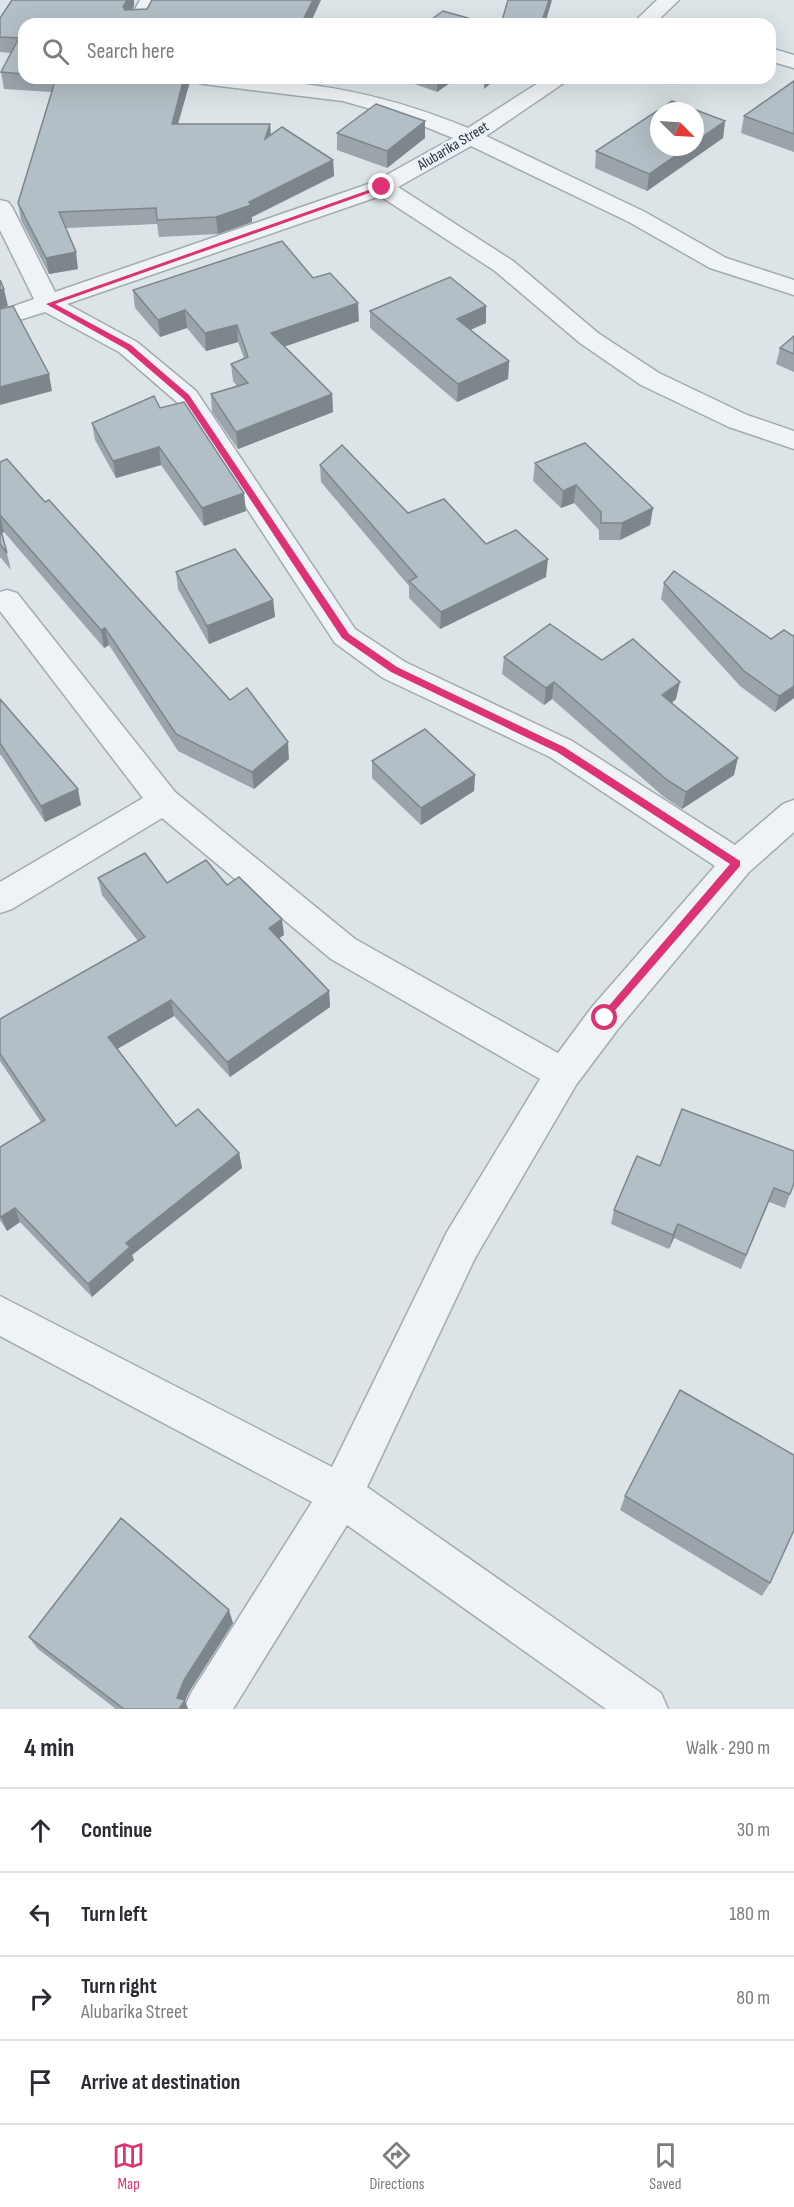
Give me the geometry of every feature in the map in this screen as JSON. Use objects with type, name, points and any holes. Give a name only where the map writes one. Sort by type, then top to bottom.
[{"type":"street","points":[[140,18],[150,0]]},
{"type":"street","points":[[649,18],[669,0]]},
{"type":"street","points":[[776,56],[794,62]]},
{"type":"street","points":[[248,84],[362,99],[414,114],[470,137],[637,217],[718,263],[794,288]]},
{"type":"street","name":"Alubarika Street","points":[[0,320],[382,187],[470,137],[551,84]]},
{"type":"street","points":[[382,187],[504,266],[589,338],[650,379],[738,421],[794,440]]},
{"type":"street","points":[[0,207],[49,304],[128,347],[187,397],[345,636],[394,669],[561,749],[737,863]]},
{"type":"street","points":[[7,600],[164,801],[343,949],[563,1074]]},
{"type":"street","points":[[0,899],[164,801]]},
{"type":"street","points":[[207,1709],[341,1496],[461,1245],[563,1074],[605,1018],[737,863],[794,813]]},
{"type":"street","points":[[0,1315],[341,1496],[645,1709]]},
{"type":"building","points":[[12,0],[127,0],[123,7],[125,10],[147,9],[152,0],[313,0],[304,18],[18,18],[18,38],[0,37],[0,18]]},
{"type":"building","points":[[508,0],[549,0],[543,18],[503,18]]},
{"type":"building","points":[[443,11],[468,18],[433,18]]},
{"type":"building","points":[[18,40],[18,73],[1,72]]},
{"type":"building","points":[[794,81],[794,134],[744,116]]},
{"type":"building","points":[[54,84],[182,84],[172,124],[270,124],[265,139],[282,127],[333,160],[249,202],[251,205],[216,217],[157,220],[156,208],[59,212],[76,252],[46,258],[18,203]]},
{"type":"building","points":[[376,104],[425,121],[387,151],[337,133]]},
{"type":"building","points":[[704,113],[725,121],[704,136]]},
{"type":"building","points":[[650,115],[650,156],[675,156],[649,174],[596,151]]},
{"type":"building","points":[[282,241],[313,278],[330,273],[358,303],[271,333],[332,394],[236,432],[211,394],[248,383],[231,364],[248,357],[237,325],[205,333],[185,310],[158,320],[133,290]]},
{"type":"building","points":[[450,277],[486,306],[457,319],[509,361],[458,384],[370,311]]},
{"type":"building","points":[[13,306],[49,374],[0,387],[0,309]]},
{"type":"building","points":[[794,336],[794,354],[780,348]]},
{"type":"building","points":[[154,396],[160,408],[184,402],[244,493],[202,508],[159,447],[113,461],[92,423]]},
{"type":"building","points":[[585,443],[653,508],[622,523],[601,523],[601,512],[576,485],[563,491],[535,463]]},
{"type":"building","points":[[342,445],[408,513],[444,499],[486,544],[516,530],[548,559],[441,612],[409,581],[417,577],[320,465]]},
{"type":"building","points":[[7,459],[45,502],[49,500],[230,700],[247,688],[288,742],[252,772],[176,734],[105,628],[101,630],[0,515],[0,462]]},
{"type":"building","points":[[0,527],[7,553],[0,544]]},
{"type":"building","points":[[235,549],[273,600],[207,626],[176,572]]},
{"type":"building","points":[[674,571],[771,639],[784,630],[794,635],[794,686],[779,696],[744,671],[664,583]]},
{"type":"building","points":[[550,624],[602,660],[633,639],[680,682],[662,695],[738,758],[686,792],[667,780],[554,682],[546,688],[504,657]]},
{"type":"building","points":[[0,699],[78,789],[41,806],[0,743]]},
{"type":"building","points":[[425,729],[475,775],[421,808],[372,761]]},
{"type":"building","points":[[145,853],[167,883],[206,860],[227,885],[239,877],[282,919],[269,928],[329,991],[227,1062],[171,1000],[108,1037],[176,1126],[198,1109],[239,1153],[126,1243],[130,1247],[88,1284],[15,1208],[1,1217],[0,1215],[0,1147],[45,1120],[0,1054],[0,1019],[145,937],[98,878]]},
{"type":"building","points":[[682,1109],[794,1151],[794,1183],[790,1194],[774,1188],[746,1255],[678,1224],[673,1235],[614,1210],[637,1156],[660,1166]]},
{"type":"building","points":[[680,1390],[794,1455],[794,1530],[770,1583],[625,1496]]},
{"type":"building","points":[[121,1518],[229,1610],[184,1680],[177,1698],[185,1700],[179,1709],[124,1709],[29,1637]]},
{"type":"route","points":[[382,187],[49,304],[128,347],[187,397],[345,636],[394,669],[561,749],[737,863],[605,1018]]}]
